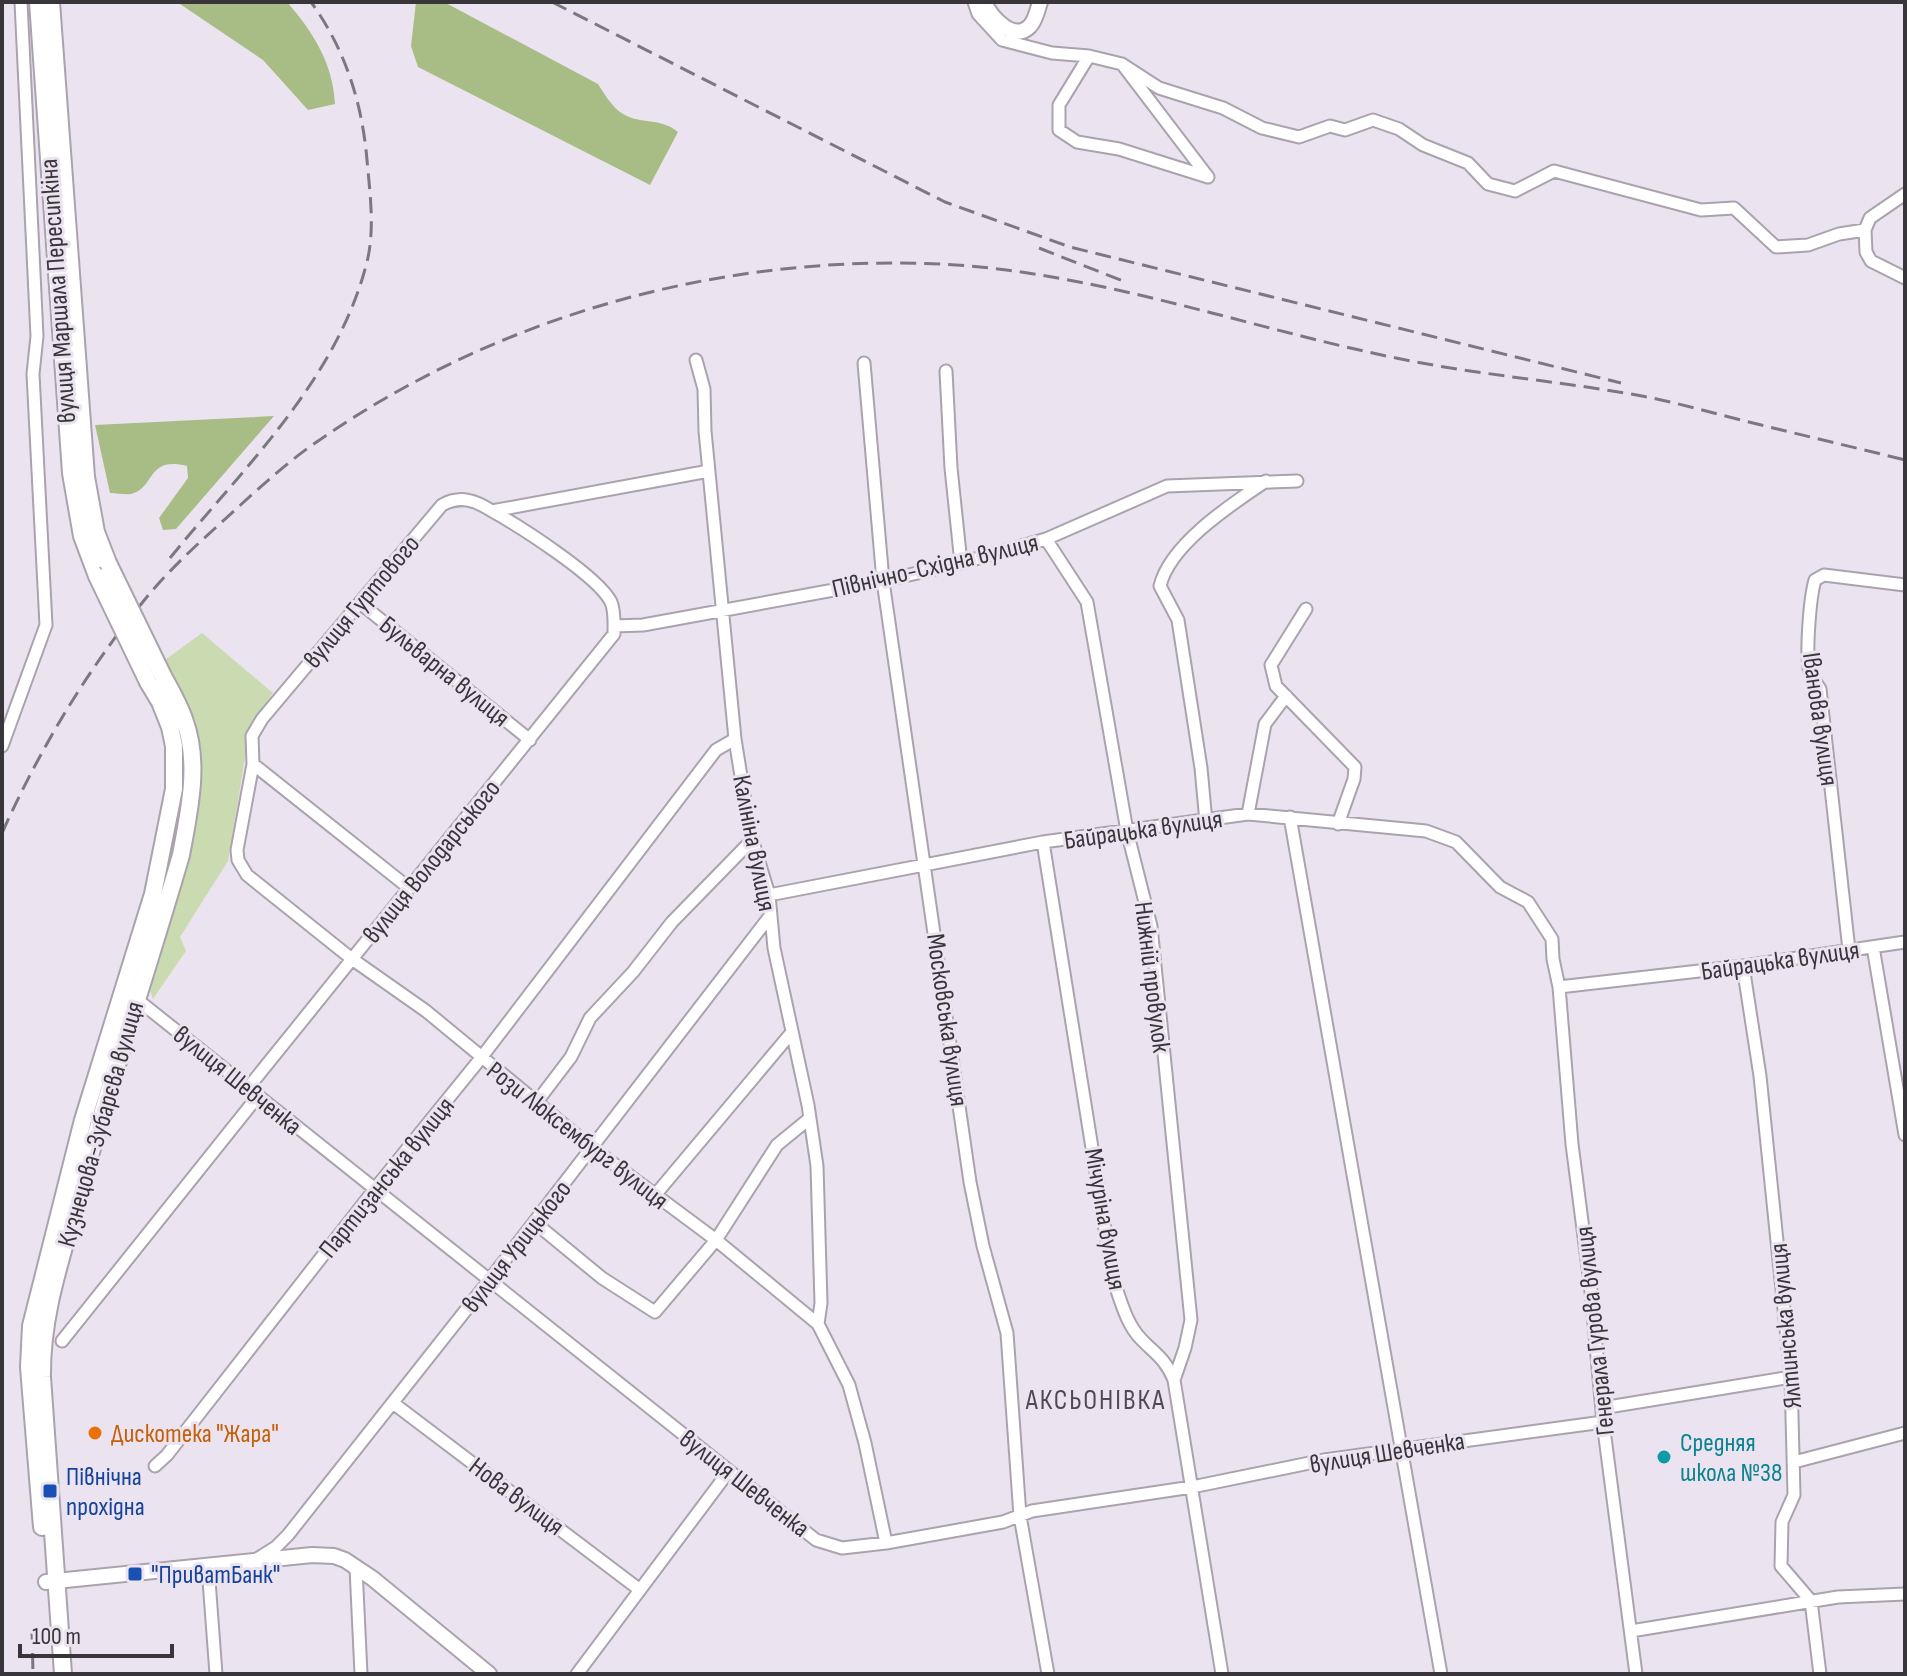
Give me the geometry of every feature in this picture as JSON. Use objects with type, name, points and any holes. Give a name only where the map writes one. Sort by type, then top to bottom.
[{"type":"main road","name":"вулиця Маршала Пересипкіна","points":[[38,2],[71,473],[79,527],[102,569]]},
{"type":"main road","name":"вулиця Маршала Пересипкіна","points":[[51,2],[86,477],[102,569]]},
{"type":"main road","name":"Кузнецова-Зубарєва вулиця","points":[[50,1582],[42,1338],[49,1301],[103,1105],[128,995],[152,955],[181,855],[192,778],[186,724],[156,679],[102,569]]},
{"type":"main road","points":[[50,1582],[54,1674]]},
{"type":"main road","points":[[50,1582],[63,1674]]},
{"type":"street","points":[[2,746],[46,625],[33,396],[37,336],[21,2]]},
{"type":"street","points":[[974,2],[978,14],[1002,40],[1052,53],[1089,56],[1122,64],[1159,88],[1223,108],[1262,128],[1299,137],[1330,126],[1345,130],[1373,120],[1399,129],[1423,145],[1468,163],[1488,184],[1515,191],[1554,171],[1598,180],[1701,210],[1734,208],[1776,247],[1808,245],[1839,234],[1865,230]]},
{"type":"street","points":[[984,2],[991,17],[1003,26],[1023,30],[1031,26],[1040,2]]},
{"type":"street","points":[[1089,56],[1059,105],[1059,130],[1077,142],[1119,149],[1208,177],[1122,64]]},
{"type":"street","points":[[1905,194],[1870,218],[1865,230],[1866,252],[1871,261],[1905,278]]},
{"type":"street","name":"Калініна вулиця","points":[[696,360],[704,389],[735,739],[753,839],[769,895],[770,916],[817,1166],[821,1303],[818,1324]]},
{"type":"street","name":"Московська вулиця","points":[[864,363],[883,581],[970,1182],[983,1246],[1007,1333],[1020,1516],[1048,1674]]},
{"type":"street","points":[[946,371],[951,468],[961,563]]},
{"type":"street","name":"вулиця Гуртового","points":[[253,764],[252,736],[257,727],[442,505],[468,499],[492,511],[709,471]]},
{"type":"street","points":[[1206,822],[1201,768],[1178,620],[1160,586],[1164,569],[1196,536],[1225,509],[1266,481]]},
{"type":"street","name":"Північно-Східна вулиця","points":[[614,630],[883,581],[961,563],[1046,539],[1167,486],[1297,481]]},
{"type":"street","points":[[492,511],[590,579],[611,602],[614,630]]},
{"type":"street","name":"Нижній провулок","points":[[1046,539],[1087,602],[1127,831],[1151,926],[1191,1320],[1174,1380]]},
{"type":"street","name":"Іванова вулиця","points":[[1849,950],[1820,689],[1810,672],[1808,656],[1811,594],[1815,580],[1824,575],[1905,585]]},
{"type":"street","name":"Бульварна вулиця","points":[[360,603],[530,740]]},
{"type":"street","points":[[1306,609],[1271,665],[1276,686],[1355,767],[1354,779],[1338,824]]},
{"type":"street","name":"вулиця Володарського","points":[[248,1088],[530,740],[614,630]]},
{"type":"street","points":[[1248,814],[1265,724],[1286,696]]},
{"type":"street","name":"Партизанська вулиця","points":[[155,1466],[167,1455],[481,1058],[716,750],[735,739]]},
{"type":"street","points":[[253,764],[409,888]]},
{"type":"street","name":"Рози Люксембург вулиця","points":[[253,764],[238,843],[238,860],[247,875],[352,959],[426,1011],[591,1147],[716,1240],[818,1324],[849,1385],[886,1543]]},
{"type":"street","name":"Байрацька вулиця","points":[[769,895],[1043,842],[1248,814],[1426,831],[1456,842],[1500,887]]},
{"type":"street","points":[[1290,817],[1441,1674]]},
{"type":"street","points":[[536,1103],[571,1057],[590,1018],[633,972],[672,922],[753,839]]},
{"type":"street","name":"Мічуріна вулиця","points":[[1043,842],[1113,1279],[1139,1338],[1161,1356],[1174,1380],[1222,1674]]},
{"type":"street","name":"Генерала Гурова вулиця","points":[[1500,887],[1528,902],[1552,939],[1603,1422],[1636,1674]]},
{"type":"street","name":"вулиця Урицького","points":[[249,1563],[276,1547],[288,1535],[770,916]]},
{"type":"street","name":"Байрацька вулиця","points":[[1559,987],[1743,966],[1905,942]]},
{"type":"street","points":[[1873,947],[1905,1135]]},
{"type":"street","name":"Ялтинська вулиця","points":[[1743,966],[1760,1076],[1791,1377],[1794,1495],[1782,1522],[1781,1566],[1811,1601]]},
{"type":"street","name":"вулиця Шевченка","points":[[128,995],[488,1282],[816,1540],[827,1545],[842,1548],[886,1543],[1003,1522],[1032,1511],[1192,1487],[1324,1460],[1603,1422]]},
{"type":"street","points":[[656,1194],[792,1032]]},
{"type":"street","points":[[62,1341],[258,1096]]},
{"type":"street","points":[[534,1222],[602,1278],[655,1312],[716,1240],[777,1145],[810,1118]]},
{"type":"street","points":[[1602,1408],[1791,1377]]},
{"type":"street","name":"Нова вулиця","points":[[393,1403],[640,1590]]},
{"type":"street","points":[[1794,1462],[1905,1433]]},
{"type":"street","points":[[577,1674],[729,1471]]},
{"type":"street","points":[[50,1582],[323,1554],[345,1560],[489,1674]]},
{"type":"street","points":[[208,1567],[216,1674]]},
{"type":"street","points":[[356,1568],[361,1674]]},
{"type":"street","points":[[1631,1631],[1838,1597],[1905,1594]]},
{"type":"street","points":[[1811,1601],[1820,1674]]},
{"type":"green space","points":[[177,2],[287,2],[320,49],[330,75],[335,104],[308,110],[263,60]]},
{"type":"green space","points":[[416,2],[444,2],[598,84],[623,114],[664,124],[678,132],[650,185],[418,67],[411,46]]},
{"type":"green space","points":[[274,416],[176,529],[163,530],[159,518],[188,478],[187,466],[164,465],[139,491],[110,493],[95,425]]},
{"type":"green space","points":[[202,633],[273,693],[257,715],[248,740],[228,861],[180,937],[186,951],[153,999],[148,985],[189,856],[198,740],[187,706],[165,660]]},
{"type":"railway","points":[[170,558],[257,455],[311,384],[353,305],[367,262],[371,211],[361,117],[342,57],[311,2]]},
{"type":"railway","points":[[552,2],[945,202],[1070,247],[1621,383]]},
{"type":"railway","points":[[1039,248],[1128,283]]},
{"type":"railway","points":[[2,833],[31,772],[64,714],[101,657],[152,590],[198,544],[289,463],[379,402],[453,363],[530,330],[609,303],[690,283],[773,270],[857,264],[941,264],[999,269],[1113,289],[1396,358],[1654,398],[1905,460]]},
{"type":"railway","points":[[32,1629],[33,1674]]},
{"type":"place","name":"Дискотека \"Жара\"","points":[[95,1433]]},
{"type":"place","name":"Средняя школа №38","points":[[1664,1457]]},
{"type":"place","name":"Північна прохідна","points":[[50,1491]]},
{"type":"place","name":"\"ПриватБанк\"","points":[[135,1574]]},
{"type":"district","name":"АКСЬОНІВКА","points":[[1096,1399]]}]
